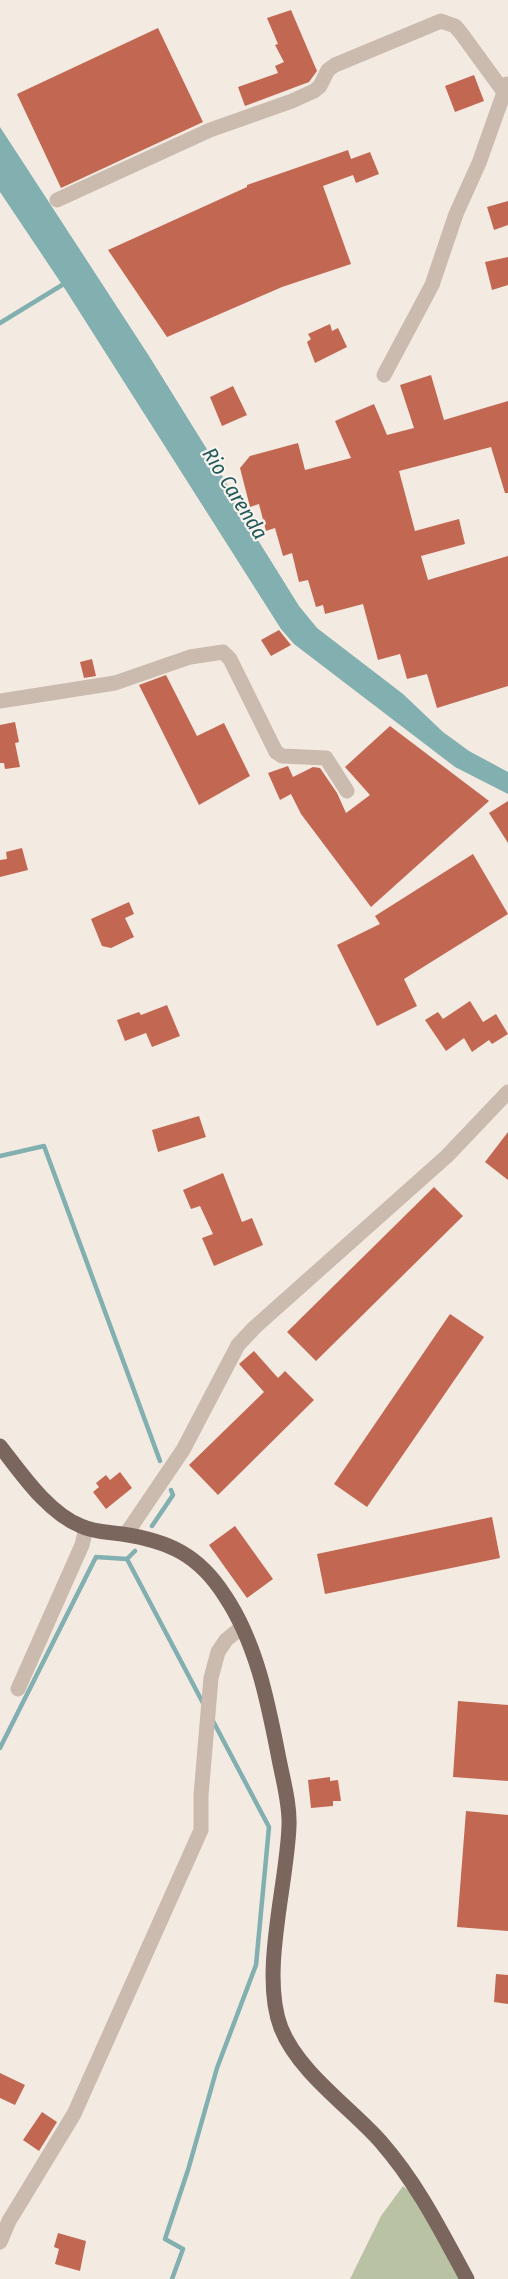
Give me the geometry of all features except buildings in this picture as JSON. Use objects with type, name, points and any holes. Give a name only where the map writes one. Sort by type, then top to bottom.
[{"type":"main road","points":[[0,1446],[28,1483],[54,1508],[78,1526],[126,1534],[179,1549],[209,1572],[226,1597],[242,1626],[266,1694],[283,1779],[289,1824],[273,1980],[275,2007],[282,2030],[311,2072],[380,2140],[406,2171],[428,2206],[467,2279]]},
{"type":"street","points":[[57,200],[210,130],[314,91],[320,86],[328,70],[335,65],[441,21],[448,22],[461,33],[506,87],[479,163],[456,214],[432,285],[384,375]]},
{"type":"street","points":[[0,701],[115,683],[190,657],[223,652],[230,659],[276,752],[282,756],[326,758],[348,791]]},
{"type":"street","points":[[126,1534],[183,1450],[238,1345],[255,1327],[447,1156],[508,1092]]},
{"type":"street","points":[[18,1689],[82,1545],[86,1528]]},
{"type":"street","points":[[0,2242],[9,2221],[74,2114],[201,1830],[201,1795],[211,1678],[218,1652],[226,1640],[242,1626]]},
{"type":"green space","points":[[403,2186],[412,2193],[460,2279],[350,2279],[381,2216]]},
{"type":"water","points":[[0,127],[149,356],[213,459],[256,537],[299,606],[317,628],[403,694],[443,732],[469,751],[508,772],[508,794],[455,767],[294,644],[281,629],[65,289],[0,192]]},
{"type":"waterway","points":[[0,323],[67,282]]},
{"type":"waterway","points":[[0,1156],[44,1146],[160,1461]]},
{"type":"waterway","name":"Rio Carenda","points":[[152,1526],[173,1495],[171,1490]]},
{"type":"waterway","name":"Rio Carenda","points":[[127,1559],[135,1551]]},
{"type":"waterway","points":[[0,1748],[96,1557],[127,1559]]},
{"type":"waterway","points":[[127,1559],[203,1703]]},
{"type":"waterway","points":[[172,2279],[183,2249],[165,2239],[188,2170],[217,2068],[256,1965],[269,1827],[213,1721]]}]
